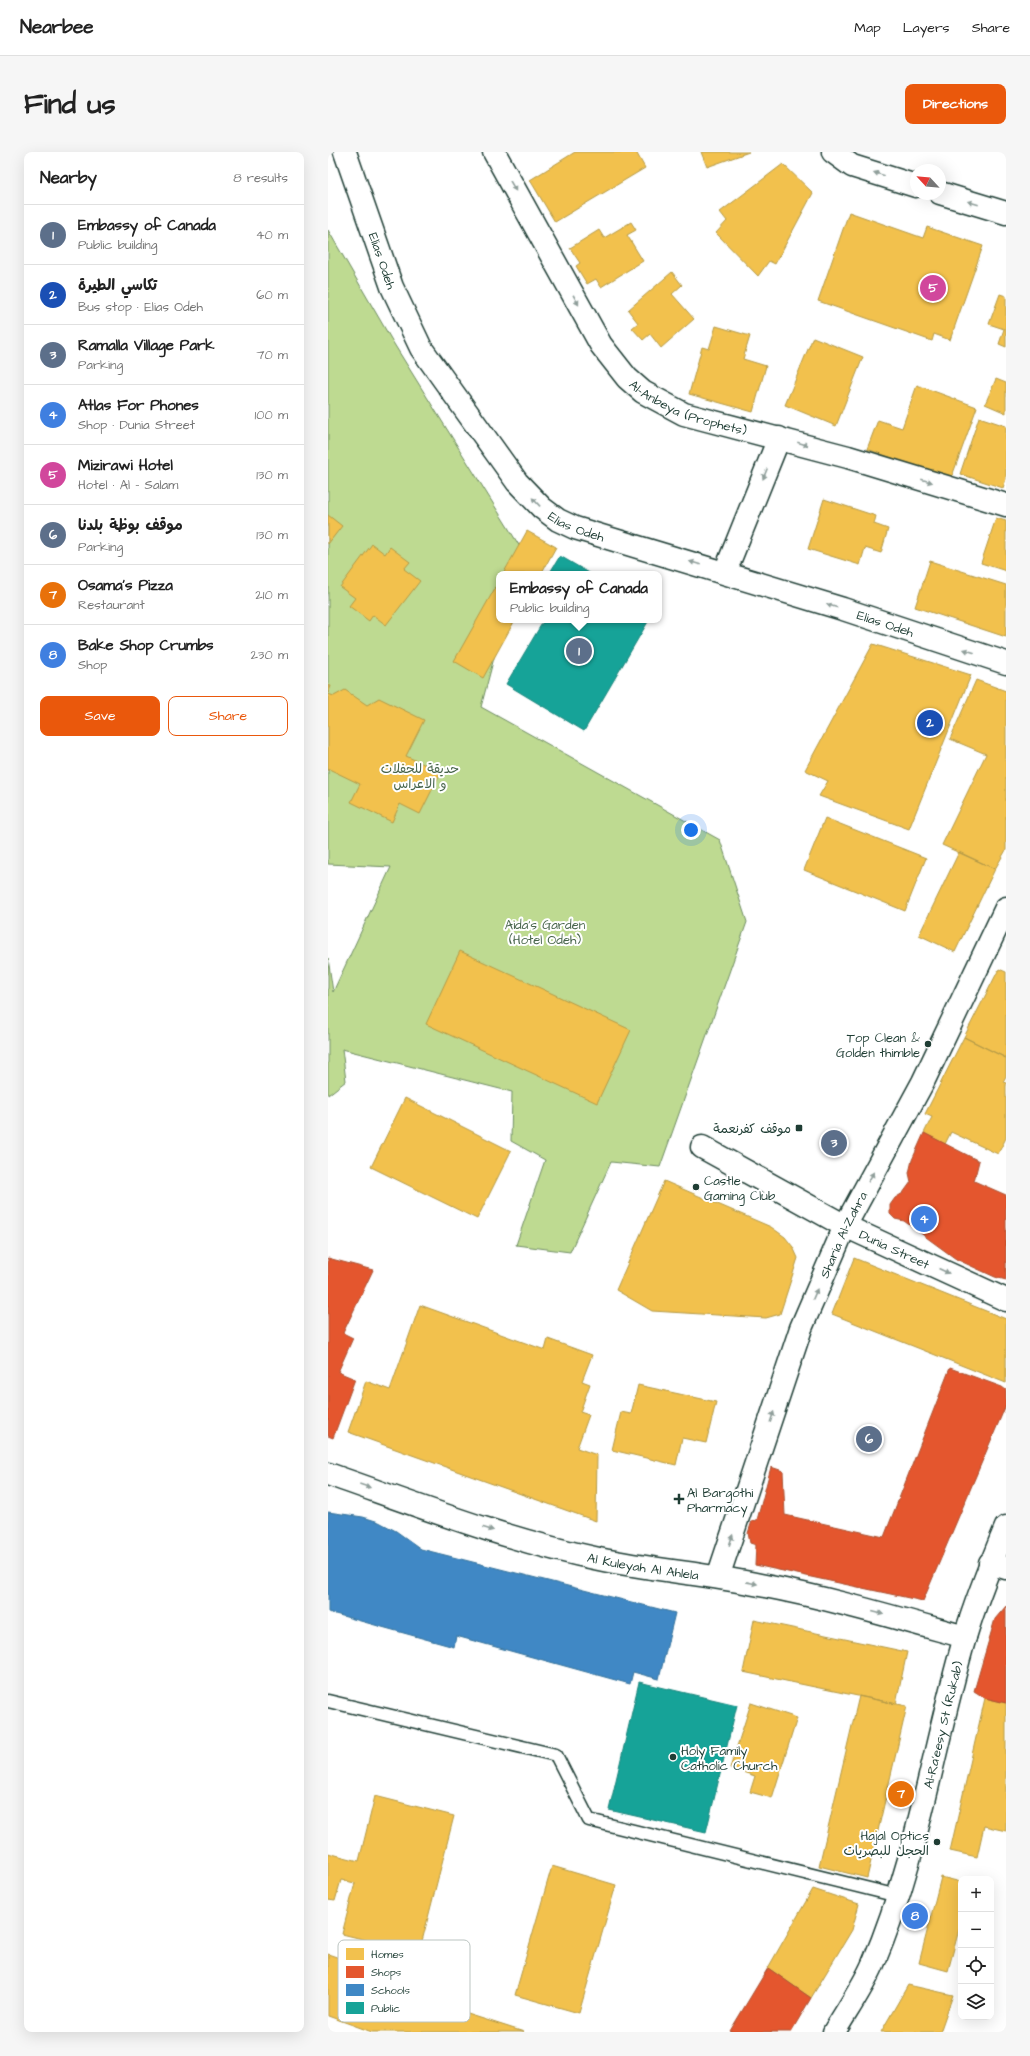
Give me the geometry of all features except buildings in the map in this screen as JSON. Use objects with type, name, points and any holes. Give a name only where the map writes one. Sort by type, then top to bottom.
[{"type":"street","name":"Elias Odeh","points":[[345,152],[392,287],[421,348],[517,482],[542,508],[558,520],[575,528],[725,572],[1006,663]]},
{"type":"street","name":"Al-Anbeya (Prophets)","points":[[494,152],[601,345],[627,378],[643,392],[684,414],[779,438],[1006,505]]},
{"type":"street","points":[[833,152],[852,166],[910,184]]},
{"type":"street","points":[[946,195],[1006,213]]},
{"type":"street","points":[[725,572],[779,438]]},
{"type":"street","name":"Sharia Al-Zahra","points":[[718,1577],[801,1328],[845,1226],[923,1082],[1006,908]]},
{"type":"street","name":"Dunia Street","points":[[702,1147],[845,1226],[1006,1300]]},
{"type":"street","name":"Al Kuleyah Al Ahlela","points":[[328,1474],[480,1527],[531,1542],[600,1559],[718,1577],[838,1602],[965,1637]]},
{"type":"street","name":"Al-Ra'eesy St (Rukab)","points":[[834,2032],[872,1965],[898,1896],[965,1637],[998,1566],[1006,1527]]},
{"type":"lane","points":[[328,1701],[556,1755],[589,1820],[898,1896]]},
{"type":"green space","name":"Aida's Garden (Hotel Odeh)","points":[[328,230],[394,344],[522,550],[517,571],[496,571],[496,623],[503,623],[481,707],[720,840],[747,922],[660,1167],[611,1162],[570,1252],[516,1245],[545,1160],[511,1141],[512,1092],[342,1049],[346,1081],[328,1095],[328,958],[333,992],[391,867],[328,864]]},
{"type":"place","name":"Mizirawi Hotel","points":[[933,288]]},
{"type":"place","name":"Embassy of Canada","points":[[579,651]]},
{"type":"place","name":"تكاسي الطيرة","points":[[930,723]]},
{"type":"place","name":"Top Clean & Golden thimble","points":[[928,1044]]},
{"type":"place","name":"موقف كفرنعمة","points":[[799,1128]]},
{"type":"place","name":"Ramalla Village Park","points":[[834,1143]]},
{"type":"place","name":"Castle Gaming Club","points":[[696,1187]]},
{"type":"place","name":"Atlas For Phones","points":[[924,1219]]},
{"type":"place","name":"موقف بوظة بلدنا","points":[[869,1439]]},
{"type":"place","name":"Al Bargothi Pharmacy","points":[[679,1499]]},
{"type":"place","name":"Holy Family Catholic Church","points":[[673,1757]]},
{"type":"place","name":"Osama's Pizza","points":[[901,1794]]},
{"type":"place","name":"Hajal Optics الحجل للبصريات","points":[[937,1842]]},
{"type":"place","name":"Bake Shop Crumbs","points":[[915,1916]]},
{"type":"park label","name":"حديقة للحفلات و الاعراس","points":[[420,776]]}]
